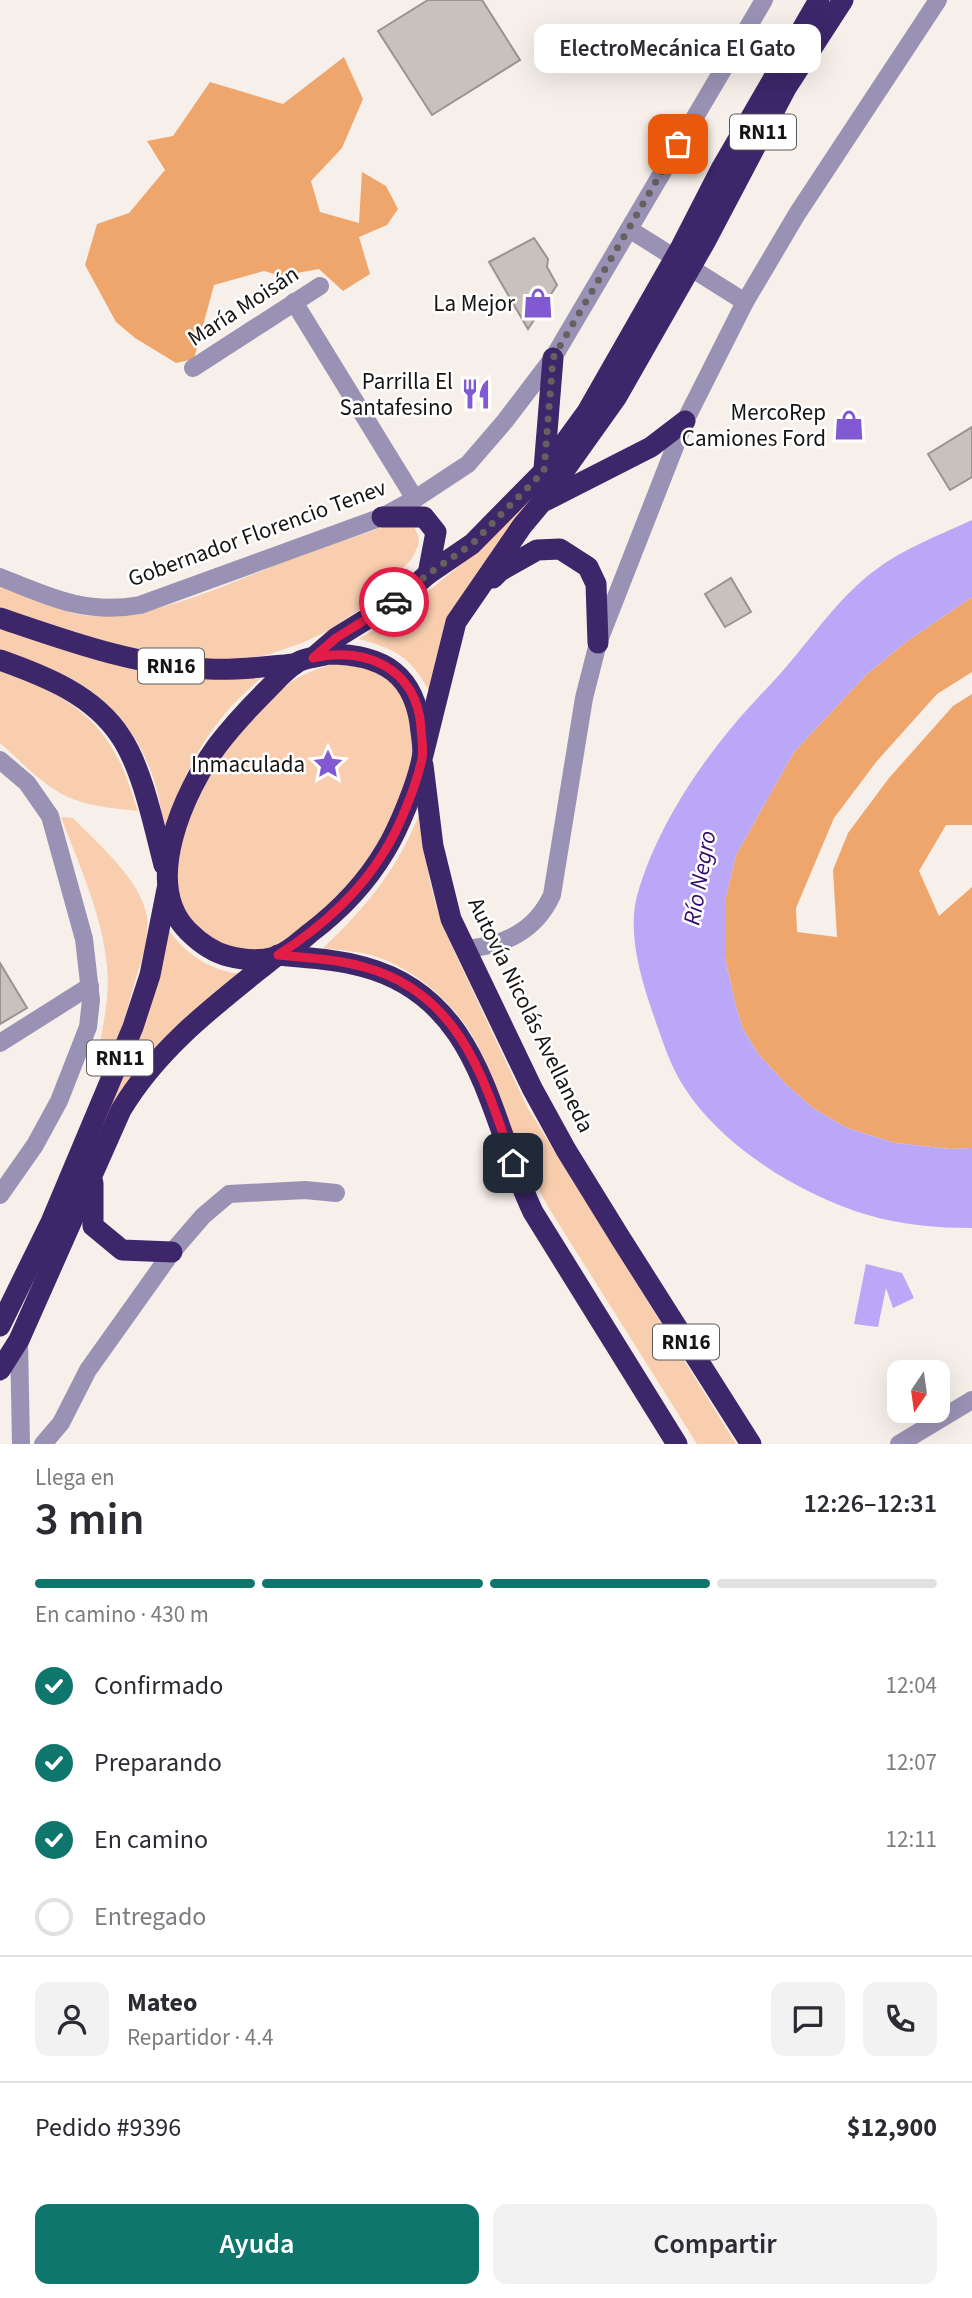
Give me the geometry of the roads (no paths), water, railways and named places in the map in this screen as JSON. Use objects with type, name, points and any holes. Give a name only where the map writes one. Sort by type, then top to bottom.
[{"type":"highway","name":"RN11","points":[[0,1370],[19,1340],[121,1110],[141,1078],[199,1019],[277,956],[322,924],[366,878],[394,835],[423,757],[456,622],[616,398],[682,263],[721,169],[819,0]]},
{"type":"highway","name":"RN11","points":[[3,1318],[51,1222],[133,1027],[150,975],[168,884],[174,835],[204,766],[253,704],[304,661],[399,599],[428,574],[472,544],[544,471],[587,412],[682,263],[786,88],[843,0]]},
{"type":"highway","points":[[544,471],[553,358]]},
{"type":"highway","points":[[542,502],[652,447],[685,421]]},
{"type":"highway","points":[[382,517],[424,517],[436,532],[428,574]]},
{"type":"highway","points":[[472,599],[500,571],[537,550],[560,549],[588,567],[596,584],[598,643]]},
{"type":"highway","name":"RN16","points":[[0,618],[110,654],[175,667],[213,670],[304,661]]},
{"type":"highway","name":"RN11","points":[[304,661],[328,654],[357,657],[381,664],[397,673],[405,681],[417,703],[423,757]]},
{"type":"highway","points":[[0,660],[35,673],[82,698],[108,721],[122,738],[151,813],[168,884]]},
{"type":"highway","name":"Autovía Nicolás Avellaneda","points":[[423,757],[432,836],[451,919],[532,1088],[566,1150],[751,1444]]},
{"type":"highway","name":"RN11","points":[[168,884],[171,902],[183,926],[202,944],[213,951],[240,958],[277,956]]},
{"type":"highway","name":"RN16","points":[[277,956],[339,961],[388,975],[421,992],[446,1017],[471,1054],[484,1080],[518,1178],[533,1212],[677,1444]]},
{"type":"highway","points":[[94,1171],[93,1226],[122,1250],[172,1252]]},
{"type":"street","name":"RN11","points":[[553,358],[764,0]]},
{"type":"street","points":[[466,949],[485,947],[506,939],[536,923],[545,911],[552,895],[584,698],[598,643],[685,421],[745,302],[797,214],[938,0]]},
{"type":"street","points":[[629,229],[745,302]]},
{"type":"street","name":"María Moisán","points":[[193,368],[320,286]]},
{"type":"street","points":[[293,302],[415,499]]},
{"type":"street","name":"Gobernador Florencio Tenev","points":[[0,577],[76,605],[106,610],[126,607],[163,597],[382,517],[468,464],[553,358]]},
{"type":"street","points":[[0,760],[27,783],[50,816],[84,939],[91,1000],[88,1027],[59,1101],[35,1145],[0,1195]]},
{"type":"street","points":[[0,1043],[90,986]]},
{"type":"street","points":[[43,1444],[61,1423],[88,1370],[172,1252],[203,1216],[229,1194],[305,1190],[336,1193]]},
{"type":"street","points":[[19,1340],[21,1444]]},
{"type":"street","points":[[899,1444],[972,1400]]},
{"type":"water","name":"Río Negro","points":[[972,520],[972,597],[906,642],[866,675],[794,752],[736,855],[725,901],[725,957],[743,1029],[759,1055],[787,1085],[813,1108],[847,1128],[895,1143],[951,1149],[972,1148],[972,1228],[933,1227],[868,1215],[816,1195],[765,1166],[719,1129],[684,1087],[669,1057],[642,979],[634,923],[637,896],[644,873],[664,828],[689,785],[732,727],[862,580],[897,556]]},
{"type":"water","points":[[866,1264],[902,1273],[914,1298],[893,1308],[886,1288],[878,1327],[854,1324]]},
{"type":"place","name":"ElectroMecánica El Gato","points":[[678,144]]},
{"type":"place","name":"La Mejor","points":[[538,303]]},
{"type":"place","name":"Parrilla El Santafesino","points":[[476,394]]},
{"type":"place","name":"MercoRep Camiones Ford","points":[[849,425]]},
{"type":"place","name":"Inmaculada","points":[[328,764]]}]
